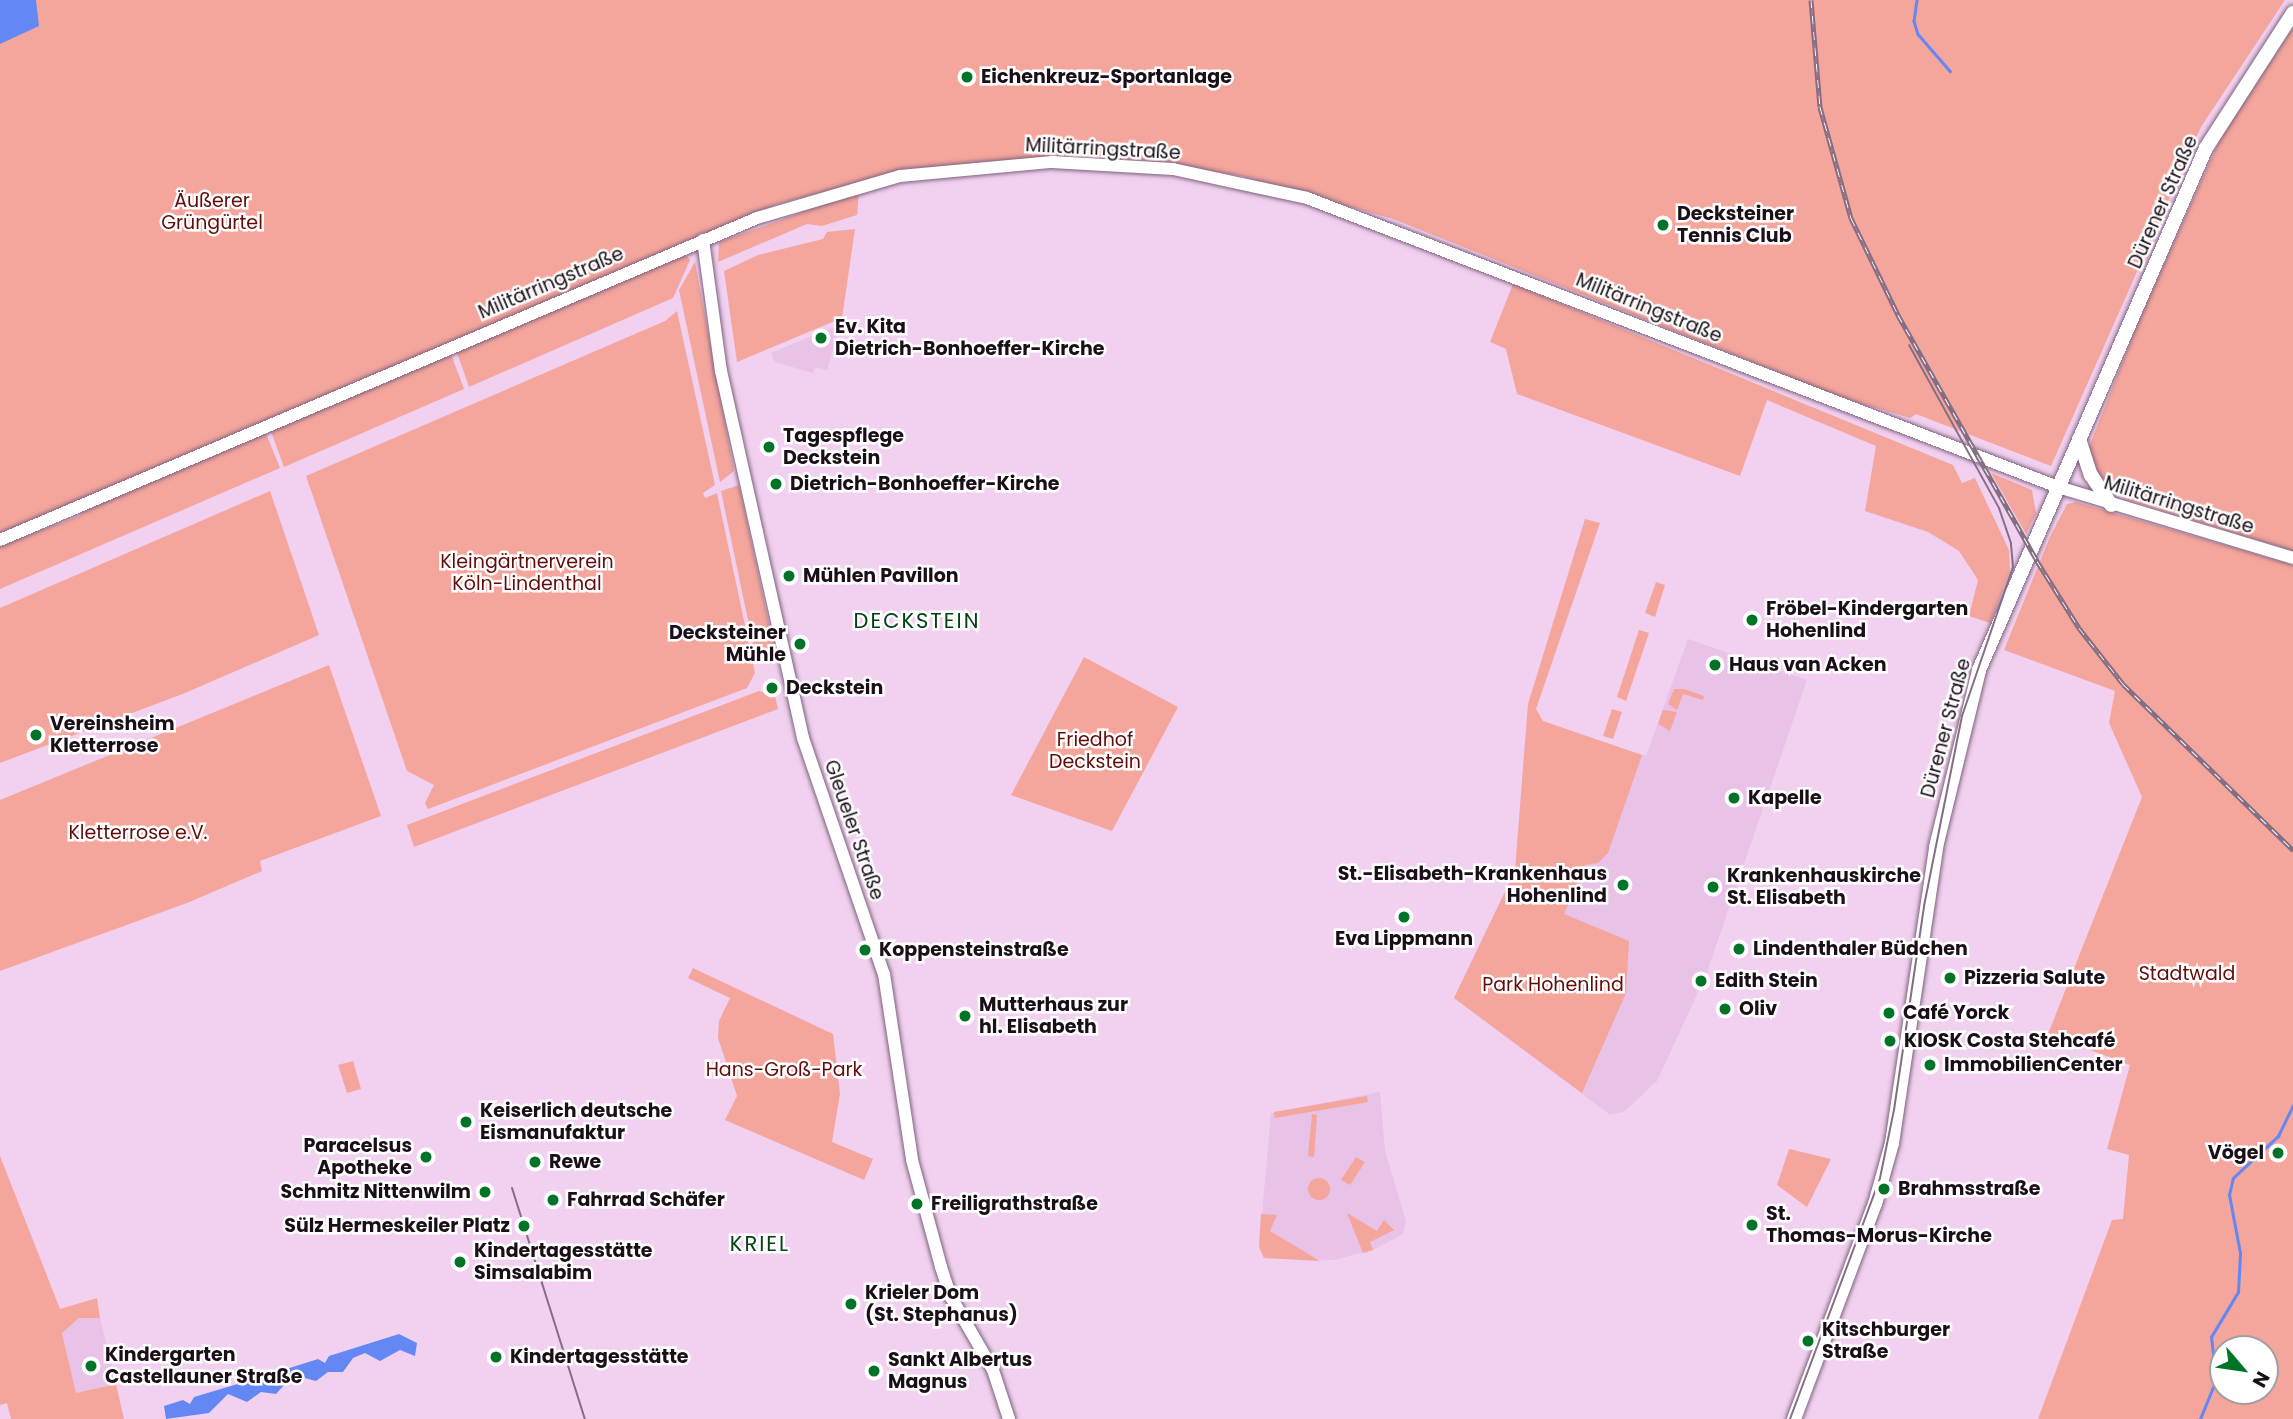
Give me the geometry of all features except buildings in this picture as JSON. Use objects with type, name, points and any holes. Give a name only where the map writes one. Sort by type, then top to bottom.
[{"type":"main road","name":"Dürener Straße","points":[[1794,1419],[1875,1204],[1892,1143],[1936,847],[1971,696],[2058,487],[2206,148],[2293,13]]},
{"type":"main road","name":"Militärringstraße","points":[[0,540],[703,240],[814,199],[942,170],[1052,162],[1142,166],[1228,178],[1343,210],[2058,487],[2293,558]]},
{"type":"main road","name":"Gleueler Straße","points":[[703,240],[721,371],[803,738],[884,974],[912,1160],[951,1297],[993,1370],[1009,1419]]},
{"type":"main road","points":[[2079,439],[2091,475],[2111,505]]},
{"type":"shaded area","name":"Ev. Kita Dietrich-Bonhoeffer-Kirche","points":[[841,324],[827,370],[815,367],[813,373],[775,362],[771,353]]},
{"type":"shaded area","name":"St.-Elisabeth-Krankenhaus Hohenlind","points":[[1688,639],[1807,680],[1706,975],[1657,1081],[1624,1112],[1609,1114],[1454,998],[1515,871],[1527,718],[1646,756]]},
{"type":"shaded area","points":[[1380,1092],[1385,1151],[1406,1221],[1403,1234],[1373,1250],[1334,1260],[1264,1258],[1259,1247],[1271,1113]]},
{"type":"shaded area","name":"Kindergarten Castellauner Straße","points":[[79,1318],[100,1318],[116,1384],[76,1393],[62,1333]]},
{"type":"green space","name":"Äußerer Grüngürtel","points":[[0,0],[2285,0],[2201,127],[2051,466],[1916,414],[1910,418],[1845,399],[1393,219],[1242,176],[1141,160],[1057,156],[914,169],[777,204],[0,535]]},
{"type":"green space","points":[[2293,28],[2293,551],[2125,499],[2093,472],[2087,452],[2138,323],[2221,137]]},
{"type":"green space","points":[[859,192],[857,215],[822,226],[807,224],[718,262],[719,242]]},
{"type":"green space","points":[[855,229],[842,318],[737,362],[724,271],[758,255],[823,239],[827,232]]},
{"type":"green space","points":[[686,255],[690,260],[673,298],[469,387],[456,350]]},
{"type":"green space","points":[[695,262],[734,471],[720,482],[679,290]]},
{"type":"green space","points":[[1513,284],[1953,465],[1962,483],[1975,478],[2009,550],[2010,572],[1990,623],[1969,616],[1978,580],[1959,551],[1928,532],[1865,511],[1876,446],[1767,400],[1740,476],[1517,394],[1506,349],[1490,342]]},
{"type":"green space","name":"Kleingärtnerverein Köln-Lindenthal","points":[[677,311],[715,485],[703,493],[705,498],[717,493],[755,673],[747,688],[428,809],[425,803],[434,785],[407,771],[306,476],[665,321]]},
{"type":"green space","points":[[451,354],[464,389],[284,467],[270,429]]},
{"type":"green space","points":[[265,431],[280,468],[0,589],[0,546],[79,516],[88,507]]},
{"type":"green space","points":[[1991,473],[2032,490],[2036,513],[2026,534]]},
{"type":"green space","points":[[739,485],[774,647],[757,663],[721,491]]},
{"type":"green space","points":[[270,491],[319,635],[185,693],[0,763],[0,608]]},
{"type":"green space","name":"Stadtwald","points":[[2076,502],[2293,565],[2293,1419],[2038,1419],[2112,1220],[2123,1219],[2129,1155],[2107,1149],[2130,1065],[2048,1034],[2142,797],[2109,723],[2115,691],[2004,650],[2050,537],[2067,504]]},
{"type":"green space","name":"Park Hohenlind","points":[[1585,519],[1600,523],[1536,709],[1543,721],[1642,755],[1608,853],[1598,863],[1585,865],[1564,914],[1629,941],[1626,993],[1582,1093],[1454,998],[1515,871],[1528,704]]},
{"type":"green space","points":[[1656,582],[1665,585],[1655,617],[1645,613]]},
{"type":"green space","points":[[1639,630],[1649,633],[1626,701],[1617,697]]},
{"type":"green space","name":"Friedhof Deckstein","points":[[1084,657],[1178,707],[1112,831],[1011,795]]},
{"type":"green space","name":"Kletterrose e.V.","points":[[329,665],[381,816],[260,861],[262,871],[187,903],[0,971],[0,800]]},
{"type":"green space","points":[[1674,689],[1684,689],[1704,696],[1703,700],[1683,694],[1677,710],[1668,704]]},
{"type":"green space","points":[[759,691],[775,696],[778,709],[414,847],[407,825]]},
{"type":"green space","points":[[1612,709],[1622,712],[1613,739],[1603,736]]},
{"type":"green space","points":[[1663,710],[1677,712],[1670,731],[1658,724]]},
{"type":"green space","name":"Hans-Groß-Park","points":[[693,968],[833,1034],[840,1094],[832,1142],[873,1159],[864,1180],[725,1120],[737,1096],[718,1038],[719,1021],[730,998],[688,978]]},
{"type":"green space","points":[[353,1061],[361,1089],[347,1093],[338,1065]]},
{"type":"green space","points":[[1367,1096],[1368,1102],[1275,1118],[1274,1112]]},
{"type":"green space","points":[[1312,1114],[1317,1115],[1314,1157],[1308,1156]]},
{"type":"green space","points":[[1789,1149],[1831,1159],[1807,1207],[1777,1185]]},
{"type":"green space","points":[[0,1156],[60,1309],[97,1298],[100,1318],[79,1318],[62,1333],[76,1393],[116,1384],[124,1419],[11,1419],[7,1403],[0,1405]]},
{"type":"green space","points":[[1356,1157],[1365,1162],[1350,1185],[1341,1180]]},
{"type":"green space","points":[[1319,1178],[1327,1181],[1330,1189],[1327,1197],[1319,1200],[1311,1197],[1308,1189],[1311,1181]]},
{"type":"green space","points":[[1347,1213],[1377,1231],[1384,1220],[1394,1230],[1370,1242],[1373,1250],[1363,1253]]},
{"type":"green space","points":[[1261,1214],[1277,1215],[1270,1231],[1320,1261],[1264,1258],[1259,1247]]},
{"type":"water","points":[[0,0],[36,0],[39,26],[0,44]]},
{"type":"water","points":[[399,1334],[417,1343],[415,1356],[400,1350],[380,1361],[365,1353],[353,1358],[343,1372],[328,1372],[316,1381],[293,1375],[276,1394],[261,1392],[247,1402],[228,1394],[209,1413],[166,1419],[164,1406],[183,1400],[190,1404],[194,1397],[251,1380],[258,1383],[261,1377],[318,1359],[325,1363],[329,1356]]},
{"type":"waterway","points":[[1917,0],[1914,21],[1918,34],[1950,71]]},
{"type":"waterway","points":[[2200,1419],[2216,1380],[2211,1337],[2238,1292],[2240,1253],[2229,1195],[2233,1178],[2278,1136],[2293,1105]]},
{"type":"tram line","points":[[1790,1419],[1880,1178],[1894,1110],[1924,906],[1962,716],[2013,567],[2011,543],[1999,508],[1909,345]]},
{"type":"tram line","points":[[512,1188],[585,1419]]},
{"type":"railway","points":[[1811,0],[1820,107],[1851,218],[1898,315],[2037,561],[2079,628],[2123,684],[2293,850]]},
{"type":"place","name":"Eichenkreuz-Sportanlage","points":[[967,77]]},
{"type":"place","name":"Decksteiner Tennis Club","points":[[1663,225]]},
{"type":"place","name":"Ev. Kita Dietrich-Bonhoeffer-Kirche","points":[[821,338]]},
{"type":"place","name":"Tagespflege Deckstein","points":[[769,447]]},
{"type":"place","name":"Dietrich-Bonhoeffer-Kirche","points":[[776,484]]},
{"type":"place","name":"Mühlen Pavillon","points":[[789,576]]},
{"type":"place","name":"Fröbel-Kindergarten Hohenlind","points":[[1752,620]]},
{"type":"place","name":"Decksteiner Mühle","points":[[800,644]]},
{"type":"place","name":"Haus van Acken","points":[[1715,665]]},
{"type":"place","name":"Deckstein","points":[[772,688]]},
{"type":"place","name":"Vereinsheim Kletterrose","points":[[36,735]]},
{"type":"place","name":"Kapelle","points":[[1734,798]]},
{"type":"place","name":"St.-Elisabeth-Krankenhaus Hohenlind","points":[[1623,885]]},
{"type":"place","name":"Krankenhauskirche St. Elisabeth","points":[[1713,887]]},
{"type":"place","name":"Eva Lippmann","points":[[1404,917]]},
{"type":"place","name":"Lindenthaler Büdchen","points":[[1739,949]]},
{"type":"place","name":"Koppensteinstraße","points":[[865,950]]},
{"type":"place","name":"Pizzeria Salute","points":[[1950,978]]},
{"type":"place","name":"Edith Stein","points":[[1701,981]]},
{"type":"place","name":"Oliv","points":[[1725,1009]]},
{"type":"place","name":"Café Yorck","points":[[1889,1013]]},
{"type":"place","name":"Mutterhaus zur hl. Elisabeth","points":[[965,1016]]},
{"type":"place","name":"KIOSK Costa Stehcafé","points":[[1890,1041]]},
{"type":"place","name":"ImmobilienCenter","points":[[1930,1065]]},
{"type":"place","name":"Keiserlich deutsche Eismanufaktur","points":[[466,1122]]},
{"type":"place","name":"Vögel","points":[[2278,1153]]},
{"type":"place","name":"Paracelsus Apotheke","points":[[426,1157]]},
{"type":"place","name":"Rewe","points":[[535,1162]]},
{"type":"place","name":"Brahmsstraße","points":[[1884,1189]]},
{"type":"place","name":"Schmitz Nittenwilm","points":[[485,1192]]},
{"type":"place","name":"Fahrrad Schäfer","points":[[553,1200]]},
{"type":"place","name":"Freiligrathstraße","points":[[917,1204]]},
{"type":"place","name":"St. Thomas-Morus-Kirche","points":[[1752,1225]]},
{"type":"place","name":"Sülz Hermeskeiler Platz","points":[[524,1226]]},
{"type":"place","name":"Kindertagesstätte Simsalabim","points":[[460,1262]]},
{"type":"place","name":"Krieler Dom (St. Stephanus)","points":[[851,1304]]},
{"type":"place","name":"Kitschburger Straße","points":[[1808,1341]]},
{"type":"place","name":"Kindertagesstätte","points":[[496,1357]]},
{"type":"place","name":"Kindergarten Castellauner Straße","points":[[91,1366]]},
{"type":"place","name":"Sankt Albertus Magnus","points":[[874,1371]]},
{"type":"district","name":"DECKSTEIN","points":[[917,621]]},
{"type":"district","name":"KRIEL","points":[[760,1244]]}]
